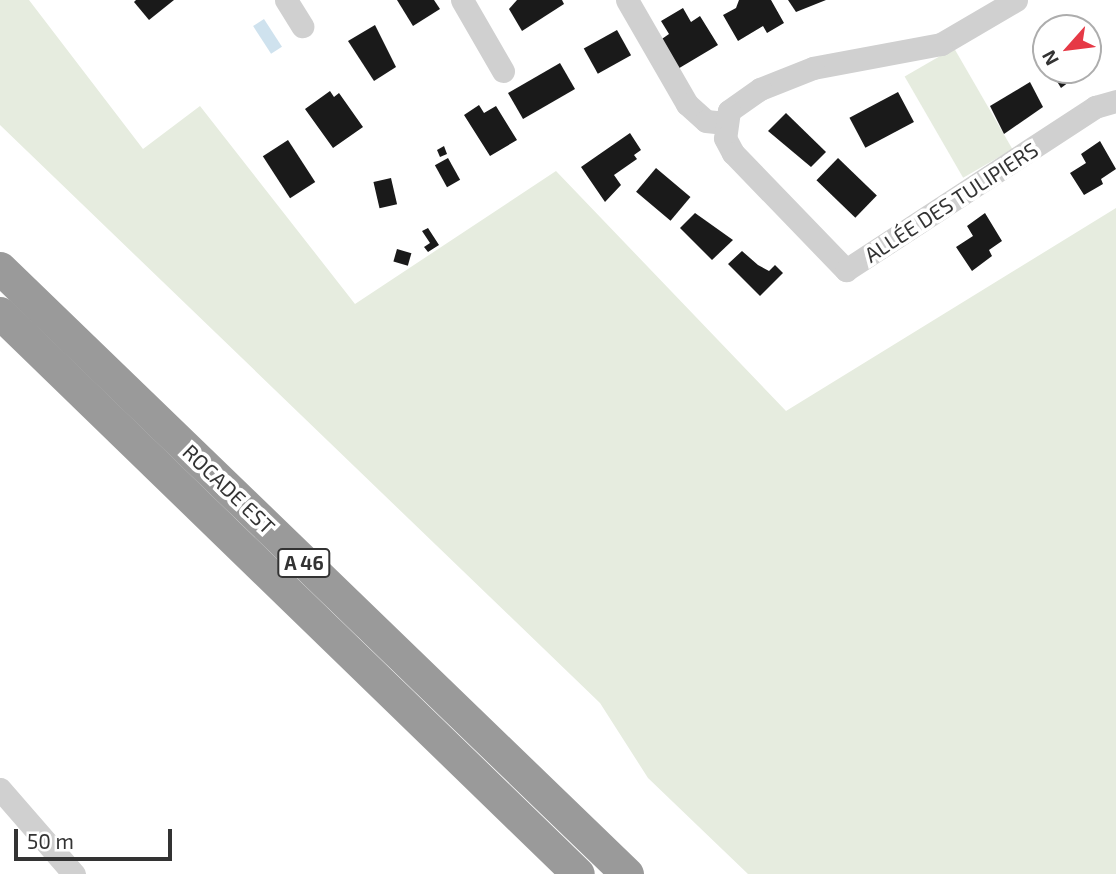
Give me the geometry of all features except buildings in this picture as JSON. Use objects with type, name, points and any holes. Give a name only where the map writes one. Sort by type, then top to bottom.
[{"type":"highway","name":"ROCADE EST","points":[[0,268],[617,866]]},
{"type":"highway","name":"ROCADE EST","points":[[0,313],[578,874]]},
{"type":"street","points":[[286,0],[302,26]]},
{"type":"street","points":[[462,0],[503,71]]},
{"type":"street","points":[[627,0],[687,104],[706,121],[724,123],[729,111],[760,89],[813,68],[941,44],[1016,0]]},
{"type":"street","name":"ALLÉE DES TULIPIERS","points":[[724,123],[725,138],[733,153],[846,270],[1095,107],[1116,101]]},
{"type":"street","points":[[0,789],[74,874]]},
{"type":"shaded area","points":[[0,0],[29,0],[143,149],[200,106],[355,304],[556,171],[786,411],[1116,208],[1116,874],[748,874],[648,778],[600,703],[0,125]]},
{"type":"shaded area","points":[[954,48],[1012,149],[963,178],[905,76]]},
{"type":"water","points":[[264,19],[282,47],[271,54],[253,26]]}]
